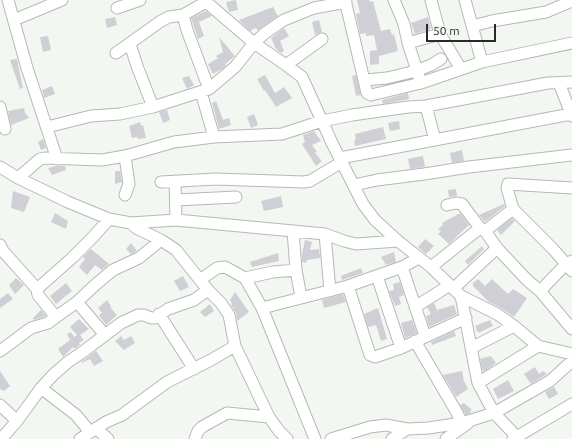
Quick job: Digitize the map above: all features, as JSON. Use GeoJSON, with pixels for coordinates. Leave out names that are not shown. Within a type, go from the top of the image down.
{"type":"FeatureCollection","features":[{"type":"Feature","properties":{"kind":"street"},"geometry":{"type":"LineString","coordinates":[[8,0],[27,68],[57,159]]}},
{"type":"Feature","properties":{"kind":"street"},"geometry":{"type":"LineString","coordinates":[[14,20],[62,0]]}},
{"type":"Feature","properties":{"kind":"street"},"geometry":{"type":"LineString","coordinates":[[117,8],[140,0]]}},
{"type":"Feature","properties":{"kind":"street"},"geometry":{"type":"LineString","coordinates":[[394,0],[404,24],[416,71],[421,83]]}},
{"type":"Feature","properties":{"kind":"street"},"geometry":{"type":"LineString","coordinates":[[431,0],[440,34],[461,69]]}},
{"type":"Feature","properties":{"kind":"street"},"geometry":{"type":"LineString","coordinates":[[464,0],[482,62]]}},
{"type":"Feature","properties":{"kind":"street"},"geometry":{"type":"LineString","coordinates":[[116,53],[161,21],[169,17],[183,15],[205,1],[254,43],[302,77],[363,204],[375,220],[398,241],[431,267],[455,290],[497,314],[538,346],[572,354]]}},
{"type":"Feature","properties":{"kind":"street"},"geometry":{"type":"LineString","coordinates":[[47,127],[91,116],[120,114],[153,107],[205,90],[235,68],[254,43],[265,33],[289,17],[314,8],[345,1],[367,93],[371,95],[421,83],[482,62],[572,43]]}},
{"type":"Feature","properties":{"kind":"street"},"geometry":{"type":"LineString","coordinates":[[472,26],[546,12],[572,1]]}},
{"type":"Feature","properties":{"kind":"street"},"geometry":{"type":"LineString","coordinates":[[183,15],[205,90],[214,137]]}},
{"type":"Feature","properties":{"kind":"street"},"geometry":{"type":"LineString","coordinates":[[408,43],[440,34]]}},
{"type":"Feature","properties":{"kind":"street"},"geometry":{"type":"LineString","coordinates":[[286,65],[322,39]]}},
{"type":"Feature","properties":{"kind":"street"},"geometry":{"type":"LineString","coordinates":[[130,44],[153,107]]}},
{"type":"Feature","properties":{"kind":"street"},"geometry":{"type":"LineString","coordinates":[[364,80],[387,78],[416,71],[441,59]]}},
{"type":"Feature","properties":{"kind":"street"},"geometry":{"type":"LineString","coordinates":[[18,178],[40,158],[52,157],[57,159],[102,160],[125,156],[174,142],[214,137],[282,134],[322,121],[352,115],[426,106],[548,83],[572,82]]}},
{"type":"Feature","properties":{"kind":"street"},"geometry":{"type":"LineString","coordinates":[[161,182],[216,179],[310,181],[341,160],[435,140],[571,115],[559,83]]}},
{"type":"Feature","properties":{"kind":"street"},"geometry":{"type":"LineString","coordinates":[[426,106],[435,140]]}},
{"type":"Feature","properties":{"kind":"street"},"geometry":{"type":"LineString","coordinates":[[0,107],[5,129]]}},
{"type":"Feature","properties":{"kind":"street"},"geometry":{"type":"LineString","coordinates":[[354,186],[377,180],[572,155]]}},
{"type":"Feature","properties":{"kind":"street"},"geometry":{"type":"LineString","coordinates":[[125,156],[128,184],[125,195]]}},
{"type":"Feature","properties":{"kind":"street"},"geometry":{"type":"LineString","coordinates":[[0,167],[18,178],[68,202],[109,219],[131,223],[176,220],[325,234],[356,244],[398,241]]}},
{"type":"Feature","properties":{"kind":"street"},"geometry":{"type":"LineString","coordinates":[[175,181],[176,220]]}},
{"type":"Feature","properties":{"kind":"street"},"geometry":{"type":"LineString","coordinates":[[540,291],[570,265],[513,209],[507,188],[508,184],[572,188]]}},
{"type":"Feature","properties":{"kind":"street"},"geometry":{"type":"LineString","coordinates":[[176,200],[236,197]]}},
{"type":"Feature","properties":{"kind":"street"},"geometry":{"type":"LineString","coordinates":[[447,205],[456,203],[462,204],[497,248],[527,280],[540,291],[572,329]]}},
{"type":"Feature","properties":{"kind":"street"},"geometry":{"type":"LineString","coordinates":[[431,267],[513,209]]}},
{"type":"Feature","properties":{"kind":"street"},"geometry":{"type":"LineString","coordinates":[[37,289],[72,258],[109,219]]}},
{"type":"Feature","properties":{"kind":"street"},"geometry":{"type":"LineString","coordinates":[[131,223],[136,228],[161,240],[176,250],[208,290],[222,303],[229,316],[235,346],[269,417],[287,439]]}},
{"type":"Feature","properties":{"kind":"street"},"geometry":{"type":"LineString","coordinates":[[293,231],[296,270],[301,297]]}},
{"type":"Feature","properties":{"kind":"street"},"geometry":{"type":"LineString","coordinates":[[325,234],[330,291]]}},
{"type":"Feature","properties":{"kind":"street"},"geometry":{"type":"LineString","coordinates":[[0,351],[31,328],[48,323],[77,302],[113,270],[140,258],[161,240]]}},
{"type":"Feature","properties":{"kind":"street"},"geometry":{"type":"LineString","coordinates":[[0,245],[3,251],[37,289],[38,295],[56,317]]}},
{"type":"Feature","properties":{"kind":"street"},"geometry":{"type":"LineString","coordinates":[[415,307],[455,290],[497,248]]}},
{"type":"Feature","properties":{"kind":"street"},"geometry":{"type":"LineString","coordinates":[[262,308],[348,286],[402,267],[419,258]]}},
{"type":"Feature","properties":{"kind":"street"},"geometry":{"type":"LineString","coordinates":[[200,280],[217,268],[225,266],[245,278],[262,308],[315,439]]}},
{"type":"Feature","properties":{"kind":"street"},"geometry":{"type":"LineString","coordinates":[[402,267],[415,307],[420,338],[456,411],[467,421]]}},
{"type":"Feature","properties":{"kind":"street"},"geometry":{"type":"LineString","coordinates":[[245,278],[259,274],[296,270]]}},
{"type":"Feature","properties":{"kind":"street"},"geometry":{"type":"LineString","coordinates":[[377,276],[401,348]]}},
{"type":"Feature","properties":{"kind":"street"},"geometry":{"type":"LineString","coordinates":[[348,286],[370,355],[375,357],[401,348],[466,318]]}},
{"type":"Feature","properties":{"kind":"street"},"geometry":{"type":"LineString","coordinates":[[1,439],[17,421],[41,388],[68,362],[121,323],[132,317],[144,315],[152,318],[168,309],[194,300],[208,290]]}},
{"type":"Feature","properties":{"kind":"street"},"geometry":{"type":"LineString","coordinates":[[455,290],[466,318],[478,382],[494,413],[516,438],[572,404]]}},
{"type":"Feature","properties":{"kind":"street"},"geometry":{"type":"LineString","coordinates":[[77,302],[105,335]]}},
{"type":"Feature","properties":{"kind":"street"},"geometry":{"type":"LineString","coordinates":[[159,314],[194,369]]}},
{"type":"Feature","properties":{"kind":"street"},"geometry":{"type":"LineString","coordinates":[[471,348],[514,326]]}},
{"type":"Feature","properties":{"kind":"street"},"geometry":{"type":"LineString","coordinates":[[80,439],[106,422],[122,415],[167,382],[235,346]]}},
{"type":"Feature","properties":{"kind":"street"},"geometry":{"type":"LineString","coordinates":[[478,382],[538,346]]}},
{"type":"Feature","properties":{"kind":"street"},"geometry":{"type":"LineString","coordinates":[[331,439],[376,426],[386,425],[407,429],[467,421],[494,413],[550,381],[572,361]]}},
{"type":"Feature","properties":{"kind":"street"},"geometry":{"type":"LineString","coordinates":[[41,388],[93,430],[108,439]]}},
{"type":"Feature","properties":{"kind":"street"},"geometry":{"type":"LineString","coordinates":[[0,405],[17,421]]}},
{"type":"Feature","properties":{"kind":"street"},"geometry":{"type":"LineString","coordinates":[[195,439],[198,431],[202,427],[227,413],[269,417]]}},
{"type":"Feature","properties":{"kind":"street"},"geometry":{"type":"LineString","coordinates":[[446,439],[467,421]]}},
{"type":"Feature","properties":{"kind":"street"},"geometry":{"type":"LineString","coordinates":[[392,439],[407,429]]}},
{"type":"Feature","properties":{"kind":"building"},"geometry":{"type":"Polygon","coordinates":[[[236,0],[238,10],[229,12],[226,2],[236,0]]]}},
{"type":"Feature","properties":{"kind":"building"},"geometry":{"type":"Polygon","coordinates":[[[357,0],[373,1],[381,31],[390,29],[392,35],[394,34],[398,51],[379,56],[379,64],[370,65],[370,51],[377,50],[374,35],[366,36],[366,33],[360,34],[356,14],[360,13],[357,0]]]}},
{"type":"Feature","properties":{"kind":"building"},"geometry":{"type":"Polygon","coordinates":[[[273,7],[278,16],[258,30],[255,28],[250,31],[239,20],[273,7]]]}},
{"type":"Feature","properties":{"kind":"building"},"geometry":{"type":"Polygon","coordinates":[[[206,11],[212,16],[199,22],[204,36],[198,39],[191,18],[206,11]]]}},
{"type":"Feature","properties":{"kind":"building"},"geometry":{"type":"Polygon","coordinates":[[[115,17],[117,25],[107,28],[105,19],[115,17]]]}},
{"type":"Feature","properties":{"kind":"building"},"geometry":{"type":"Polygon","coordinates":[[[428,17],[431,29],[415,34],[411,23],[428,17]]]}},
{"type":"Feature","properties":{"kind":"building"},"geometry":{"type":"Polygon","coordinates":[[[319,20],[322,32],[315,35],[312,22],[319,20]]]}},
{"type":"Feature","properties":{"kind":"building"},"geometry":{"type":"Polygon","coordinates":[[[284,28],[289,36],[280,41],[284,51],[281,53],[276,49],[271,38],[284,28]]]}},
{"type":"Feature","properties":{"kind":"building"},"geometry":{"type":"Polygon","coordinates":[[[48,36],[51,50],[43,52],[40,37],[48,36]]]}},
{"type":"Feature","properties":{"kind":"building"},"geometry":{"type":"Polygon","coordinates":[[[219,37],[235,56],[225,64],[226,66],[213,74],[208,64],[218,58],[216,56],[223,52],[219,37]]]}},
{"type":"Feature","properties":{"kind":"building"},"geometry":{"type":"Polygon","coordinates":[[[17,59],[23,88],[20,89],[10,60],[17,59]]]}},
{"type":"Feature","properties":{"kind":"building"},"geometry":{"type":"Polygon","coordinates":[[[265,75],[275,93],[284,87],[292,98],[276,107],[257,79],[265,75]]]}},
{"type":"Feature","properties":{"kind":"building"},"geometry":{"type":"Polygon","coordinates":[[[356,75],[361,95],[356,96],[352,76],[356,75]]]}},
{"type":"Feature","properties":{"kind":"building"},"geometry":{"type":"Polygon","coordinates":[[[189,76],[194,85],[187,89],[182,78],[189,76]]]}},
{"type":"Feature","properties":{"kind":"building"},"geometry":{"type":"Polygon","coordinates":[[[52,86],[55,94],[44,98],[42,90],[52,86]]]}},
{"type":"Feature","properties":{"kind":"building"},"geometry":{"type":"Polygon","coordinates":[[[408,93],[409,99],[383,104],[382,100],[408,93]]]}},
{"type":"Feature","properties":{"kind":"building"},"geometry":{"type":"Polygon","coordinates":[[[216,101],[223,120],[229,118],[231,125],[219,129],[212,103],[216,101]]]}},
{"type":"Feature","properties":{"kind":"building"},"geometry":{"type":"Polygon","coordinates":[[[24,108],[25,113],[29,118],[11,125],[8,111],[24,108]]]}},
{"type":"Feature","properties":{"kind":"building"},"geometry":{"type":"Polygon","coordinates":[[[167,110],[170,120],[163,123],[159,112],[167,110]]]}},
{"type":"Feature","properties":{"kind":"building"},"geometry":{"type":"Polygon","coordinates":[[[254,114],[258,125],[251,128],[247,117],[254,114]]]}},
{"type":"Feature","properties":{"kind":"building"},"geometry":{"type":"Polygon","coordinates":[[[399,121],[400,129],[390,131],[388,123],[399,121]]]}},
{"type":"Feature","properties":{"kind":"building"},"geometry":{"type":"Polygon","coordinates":[[[140,122],[141,126],[143,125],[146,138],[132,138],[129,126],[140,122]]]}},
{"type":"Feature","properties":{"kind":"building"},"geometry":{"type":"Polygon","coordinates":[[[383,127],[386,139],[355,146],[355,134],[383,127]]]}},
{"type":"Feature","properties":{"kind":"building"},"geometry":{"type":"Polygon","coordinates":[[[314,131],[321,141],[312,145],[317,152],[315,153],[322,161],[316,166],[302,144],[305,142],[303,135],[314,131]]]}},
{"type":"Feature","properties":{"kind":"building"},"geometry":{"type":"Polygon","coordinates":[[[43,139],[46,148],[41,150],[38,142],[43,139]]]}},
{"type":"Feature","properties":{"kind":"building"},"geometry":{"type":"Polygon","coordinates":[[[462,150],[464,161],[452,163],[450,153],[462,150]]]}},
{"type":"Feature","properties":{"kind":"building"},"geometry":{"type":"Polygon","coordinates":[[[423,156],[425,167],[410,169],[408,159],[423,156]]]}},
{"type":"Feature","properties":{"kind":"building"},"geometry":{"type":"Polygon","coordinates":[[[65,166],[66,170],[52,175],[48,168],[65,166]]]}},
{"type":"Feature","properties":{"kind":"building"},"geometry":{"type":"Polygon","coordinates":[[[115,171],[120,171],[122,182],[115,184],[115,171]]]}},
{"type":"Feature","properties":{"kind":"building"},"geometry":{"type":"Polygon","coordinates":[[[456,189],[457,196],[449,197],[448,190],[456,189]]]}},
{"type":"Feature","properties":{"kind":"building"},"geometry":{"type":"Polygon","coordinates":[[[13,191],[30,197],[24,212],[11,208],[13,191]]]}},
{"type":"Feature","properties":{"kind":"building"},"geometry":{"type":"Polygon","coordinates":[[[281,196],[283,207],[264,211],[261,201],[281,196]]]}},
{"type":"Feature","properties":{"kind":"building"},"geometry":{"type":"Polygon","coordinates":[[[504,204],[505,206],[485,222],[479,215],[504,204]]]}},
{"type":"Feature","properties":{"kind":"building"},"geometry":{"type":"Polygon","coordinates":[[[55,213],[68,221],[66,229],[51,222],[55,213]]]}},
{"type":"Feature","properties":{"kind":"building"},"geometry":{"type":"Polygon","coordinates":[[[460,213],[469,225],[449,244],[438,234],[441,231],[438,229],[443,225],[442,223],[460,213]]]}},
{"type":"Feature","properties":{"kind":"building"},"geometry":{"type":"Polygon","coordinates":[[[512,218],[515,221],[501,235],[497,230],[512,218]]]}},
{"type":"Feature","properties":{"kind":"building"},"geometry":{"type":"Polygon","coordinates":[[[425,239],[434,246],[426,254],[418,247],[425,239]]]}},
{"type":"Feature","properties":{"kind":"building"},"geometry":{"type":"Polygon","coordinates":[[[305,240],[312,242],[310,250],[319,249],[320,258],[307,260],[306,263],[302,262],[305,240]]]}},
{"type":"Feature","properties":{"kind":"building"},"geometry":{"type":"Polygon","coordinates":[[[131,243],[137,251],[131,254],[126,249],[131,243]]]}},
{"type":"Feature","properties":{"kind":"building"},"geometry":{"type":"Polygon","coordinates":[[[482,246],[484,249],[468,265],[465,261],[482,246]]]}},
{"type":"Feature","properties":{"kind":"building"},"geometry":{"type":"Polygon","coordinates":[[[91,249],[109,264],[102,270],[95,265],[87,275],[79,267],[85,259],[83,257],[91,249]]]}},
{"type":"Feature","properties":{"kind":"building"},"geometry":{"type":"Polygon","coordinates":[[[394,252],[396,262],[386,265],[381,257],[394,252]]]}},
{"type":"Feature","properties":{"kind":"building"},"geometry":{"type":"Polygon","coordinates":[[[278,253],[279,261],[252,267],[250,262],[278,253]]]}},
{"type":"Feature","properties":{"kind":"building"},"geometry":{"type":"Polygon","coordinates":[[[361,268],[363,273],[342,280],[341,276],[361,268]]]}},
{"type":"Feature","properties":{"kind":"building"},"geometry":{"type":"Polygon","coordinates":[[[183,276],[189,287],[180,291],[174,281],[183,276]]]}},
{"type":"Feature","properties":{"kind":"building"},"geometry":{"type":"Polygon","coordinates":[[[16,278],[24,285],[15,294],[9,285],[16,278]]]}},
{"type":"Feature","properties":{"kind":"building"},"geometry":{"type":"Polygon","coordinates":[[[478,279],[485,286],[492,279],[508,294],[513,289],[527,298],[514,317],[489,302],[473,286],[473,283],[478,279]]]}},
{"type":"Feature","properties":{"kind":"building"},"geometry":{"type":"Polygon","coordinates":[[[400,282],[404,295],[399,297],[401,304],[395,306],[389,291],[394,290],[393,284],[400,282]]]}},
{"type":"Feature","properties":{"kind":"building"},"geometry":{"type":"Polygon","coordinates":[[[66,283],[72,291],[56,304],[50,296],[66,283]]]}},
{"type":"Feature","properties":{"kind":"building"},"geometry":{"type":"Polygon","coordinates":[[[235,292],[249,312],[237,321],[236,313],[230,300],[235,292]]]}},
{"type":"Feature","properties":{"kind":"building"},"geometry":{"type":"Polygon","coordinates":[[[8,293],[13,299],[0,308],[0,299],[8,293]]]}},
{"type":"Feature","properties":{"kind":"building"},"geometry":{"type":"Polygon","coordinates":[[[343,294],[346,302],[324,308],[322,300],[343,294]]]}},
{"type":"Feature","properties":{"kind":"building"},"geometry":{"type":"Polygon","coordinates":[[[107,300],[111,306],[110,307],[117,315],[106,325],[99,315],[102,313],[98,308],[107,300]]]}},
{"type":"Feature","properties":{"kind":"building"},"geometry":{"type":"Polygon","coordinates":[[[434,303],[437,310],[454,305],[457,314],[429,327],[426,316],[431,314],[427,307],[434,303]]]}},
{"type":"Feature","properties":{"kind":"building"},"geometry":{"type":"Polygon","coordinates":[[[210,304],[214,311],[205,317],[200,312],[210,304]]]}},
{"type":"Feature","properties":{"kind":"building"},"geometry":{"type":"Polygon","coordinates":[[[378,308],[387,339],[381,341],[376,325],[368,327],[364,314],[378,308]]]}},
{"type":"Feature","properties":{"kind":"building"},"geometry":{"type":"Polygon","coordinates":[[[41,310],[46,316],[34,320],[33,318],[41,310]]]}},
{"type":"Feature","properties":{"kind":"building"},"geometry":{"type":"Polygon","coordinates":[[[79,319],[89,329],[80,335],[84,340],[79,343],[80,345],[74,349],[73,347],[63,357],[58,349],[70,340],[67,334],[71,332],[74,337],[77,335],[70,327],[79,319]]]}},
{"type":"Feature","properties":{"kind":"building"},"geometry":{"type":"Polygon","coordinates":[[[412,320],[417,333],[405,338],[401,323],[412,320]]]}},
{"type":"Feature","properties":{"kind":"building"},"geometry":{"type":"Polygon","coordinates":[[[490,320],[493,326],[478,333],[475,326],[490,320]]]}},
{"type":"Feature","properties":{"kind":"building"},"geometry":{"type":"Polygon","coordinates":[[[454,331],[456,336],[432,345],[431,342],[454,331]]]}},
{"type":"Feature","properties":{"kind":"building"},"geometry":{"type":"Polygon","coordinates":[[[121,336],[124,340],[131,336],[135,343],[124,350],[115,341],[121,336]]]}},
{"type":"Feature","properties":{"kind":"building"},"geometry":{"type":"Polygon","coordinates":[[[96,351],[103,361],[94,366],[90,359],[82,363],[81,362],[96,351]]]}},
{"type":"Feature","properties":{"kind":"building"},"geometry":{"type":"Polygon","coordinates":[[[491,356],[496,363],[483,371],[480,359],[491,356]]]}},
{"type":"Feature","properties":{"kind":"building"},"geometry":{"type":"Polygon","coordinates":[[[535,367],[539,374],[543,371],[547,374],[531,384],[524,374],[535,367]]]}},
{"type":"Feature","properties":{"kind":"building"},"geometry":{"type":"Polygon","coordinates":[[[0,371],[10,386],[4,391],[1,389],[0,390],[0,371]]]}},
{"type":"Feature","properties":{"kind":"building"},"geometry":{"type":"Polygon","coordinates":[[[462,371],[464,381],[468,389],[456,397],[443,375],[462,371]]]}},
{"type":"Feature","properties":{"kind":"building"},"geometry":{"type":"Polygon","coordinates":[[[508,380],[514,391],[498,399],[493,389],[508,380]]]}},
{"type":"Feature","properties":{"kind":"building"},"geometry":{"type":"Polygon","coordinates":[[[554,387],[558,394],[549,399],[545,392],[554,387]]]}},
{"type":"Feature","properties":{"kind":"building"},"geometry":{"type":"Polygon","coordinates":[[[464,403],[472,410],[470,411],[471,413],[466,415],[460,405],[464,403]]]}}]}
